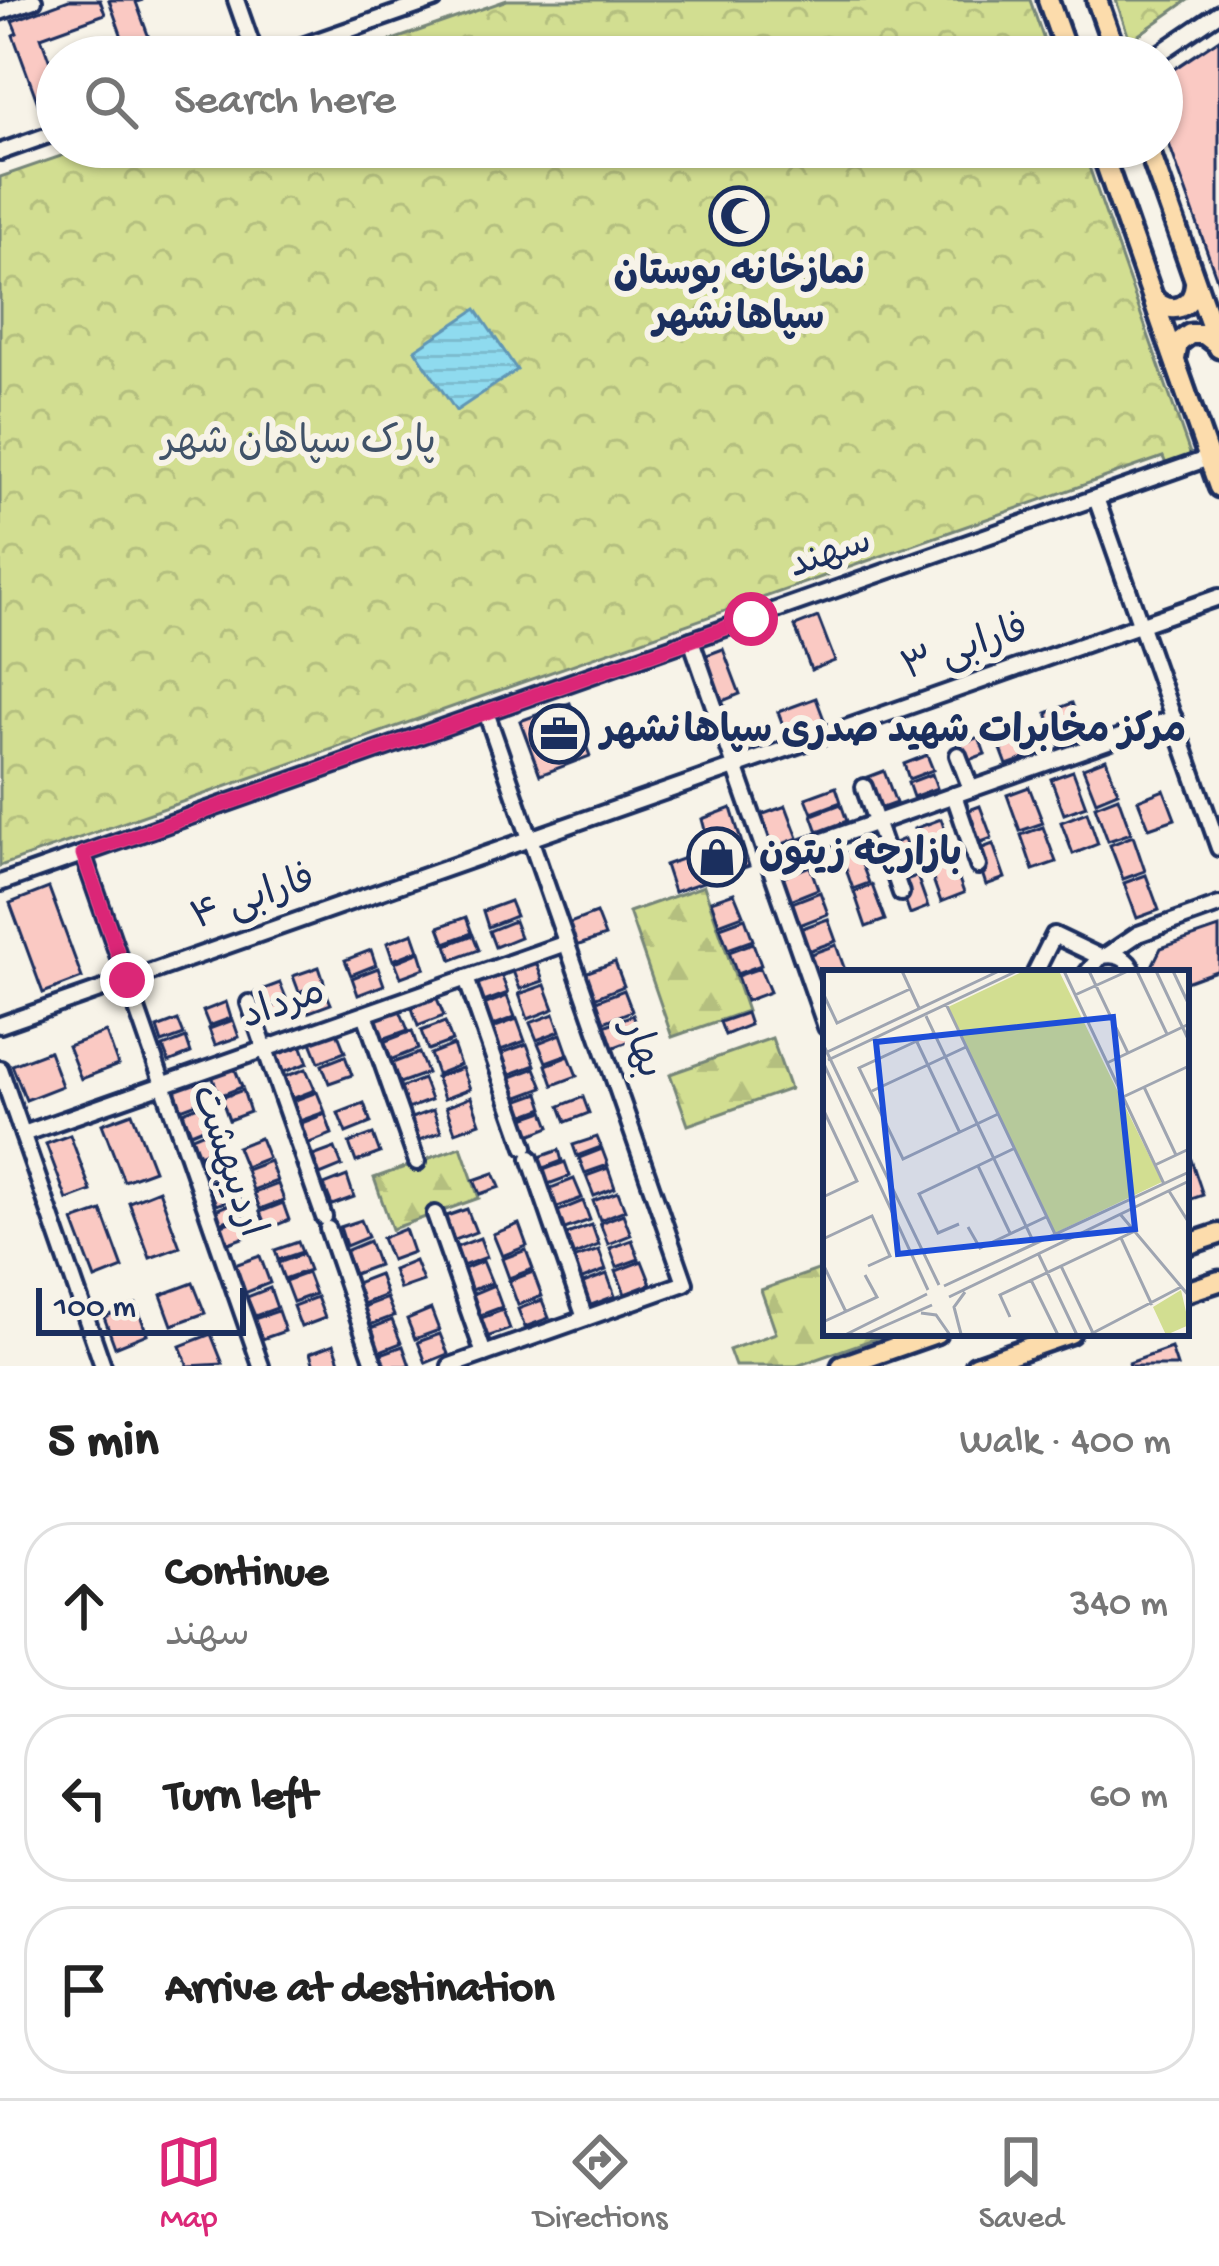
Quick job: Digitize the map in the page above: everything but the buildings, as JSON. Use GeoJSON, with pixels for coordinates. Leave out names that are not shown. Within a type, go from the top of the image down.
{"type":"FeatureCollection","features":[{"type":"Feature","properties":{"kind":"main road"},"geometry":{"type":"LineString","coordinates":[[1048,0],[1061,36]]}},
{"type":"Feature","properties":{"kind":"main road"},"geometry":{"type":"LineString","coordinates":[[1096,0],[1109,36]]}},
{"type":"Feature","properties":{"kind":"main road"},"geometry":{"type":"LineString","coordinates":[[1107,168],[1219,487]]}},
{"type":"Feature","properties":{"kind":"main road"},"geometry":{"type":"LineString","coordinates":[[1155,168],[1219,348]]}},
{"type":"Feature","properties":{"kind":"main road"},"geometry":{"type":"LineString","coordinates":[[1151,294],[1160,305],[1180,308],[1195,293],[1194,278]]}},
{"type":"Feature","properties":{"kind":"main road"},"geometry":{"type":"LineString","coordinates":[[1176,363],[1178,343],[1190,334],[1204,334],[1219,348]]}},
{"type":"Feature","properties":{"kind":"main road"},"geometry":{"type":"LineString","coordinates":[[1189,1244],[1219,1234]]}},
{"type":"Feature","properties":{"kind":"main road"},"geometry":{"type":"LineString","coordinates":[[1189,1291],[1219,1281]]}},
{"type":"Feature","properties":{"kind":"main road"},"geometry":{"type":"LineString","coordinates":[[842,1366],[928,1336]]}},
{"type":"Feature","properties":{"kind":"main road"},"geometry":{"type":"LineString","coordinates":[[976,1366],[1061,1336]]}},
{"type":"Feature","properties":{"kind":"street"},"geometry":{"type":"LineString","coordinates":[[0,12],[34,0]]}},
{"type":"Feature","properties":{"kind":"street"},"geometry":{"type":"LineString","coordinates":[[236,0],[249,36]]}},
{"type":"Feature","properties":{"kind":"street"},"geometry":{"type":"LineString","coordinates":[[331,36],[434,0]]}},
{"type":"Feature","properties":{"kind":"street"},"geometry":{"type":"LineString","coordinates":[[1183,38],[1219,14]]}},
{"type":"Feature","properties":{"kind":"street"},"geometry":{"type":"LineString","coordinates":[[0,152],[36,139]]}},
{"type":"Feature","properties":{"kind":"street","name":"سهند"},"geometry":{"type":"LineString","coordinates":[[0,883],[1209,458]]}},
{"type":"Feature","properties":{"kind":"street"},"geometry":{"type":"LineString","coordinates":[[1096,498],[1219,848]]}},
{"type":"Feature","properties":{"kind":"street","name":"فارابی ۳"},"geometry":{"type":"LineString","coordinates":[[530,839],[1219,597]]}},
{"type":"Feature","properties":{"kind":"street"},"geometry":{"type":"LineString","coordinates":[[691,640],[823,1014]]}},
{"type":"Feature","properties":{"kind":"street","name":"بهار"},"geometry":{"type":"LineString","coordinates":[[486,712],[685,1283],[585,1318]]}},
{"type":"Feature","properties":{"kind":"street"},"geometry":{"type":"LineString","coordinates":[[769,860],[1174,718]]}},
{"type":"Feature","properties":{"kind":"street"},"geometry":{"type":"LineString","coordinates":[[958,754],[971,789]]}},
{"type":"Feature","properties":{"kind":"street"},"geometry":{"type":"LineString","coordinates":[[864,788],[901,893]]}},
{"type":"Feature","properties":{"kind":"street"},"geometry":{"type":"LineString","coordinates":[[954,795],[978,866]]}},
{"type":"Feature","properties":{"kind":"street","name":"فارابی ۴"},"geometry":{"type":"LineString","coordinates":[[0,1025],[530,839]]}},
{"type":"Feature","properties":{"kind":"street","name":"اردیبهشت"},"geometry":{"type":"LineString","coordinates":[[83,854],[261,1366]]}},
{"type":"Feature","properties":{"kind":"street"},"geometry":{"type":"LineString","coordinates":[[1090,970],[1138,934],[1219,905]]}},
{"type":"Feature","properties":{"kind":"street"},"geometry":{"type":"LineString","coordinates":[[1135,970],[1138,934]]}},
{"type":"Feature","properties":{"kind":"street"},"geometry":{"type":"LineString","coordinates":[[1036,970],[1054,935],[1104,956],[1122,957],[1133,970]]}},
{"type":"Feature","properties":{"kind":"street","name":"مرداد"},"geometry":{"type":"LineString","coordinates":[[23,1133],[566,944]]}},
{"type":"Feature","properties":{"kind":"street"},"geometry":{"type":"LineString","coordinates":[[450,1366],[585,1318],[466,978]]}},
{"type":"Feature","properties":{"kind":"street"},"geometry":{"type":"LineString","coordinates":[[249,1004],[375,1366]]}},
{"type":"Feature","properties":{"kind":"street"},"geometry":{"type":"LineString","coordinates":[[365,1014],[418,1162]]}},
{"type":"Feature","properties":{"kind":"street"},"geometry":{"type":"LineString","coordinates":[[0,1069],[103,1366]]}},
{"type":"Feature","properties":{"kind":"street"},"geometry":{"type":"LineString","coordinates":[[435,1214],[484,1354]]}},
{"type":"Feature","properties":{"kind":"green space"},"geometry":{"type":"Polygon","coordinates":[[[507,0],[1030,0],[1043,36],[404,36],[507,0]]]}},
{"type":"Feature","properties":{"kind":"green space"},"geometry":{"type":"Polygon","coordinates":[[[1116,0],[1188,0],[1137,36],[1128,36],[1116,0]]]}},
{"type":"Feature","properties":{"kind":"green space","name":"پارک سپاهان شهر"},"geometry":{"type":"Polygon","coordinates":[[[36,165],[1089,168],[1193,462],[1169,471],[1163,457],[0,866],[0,177],[36,165]]]}},
{"type":"Feature","properties":{"kind":"green space"},"geometry":{"type":"Polygon","coordinates":[[[704,886],[747,1011],[672,1037],[629,912],[704,886]]]}},
{"type":"Feature","properties":{"kind":"green space"},"geometry":{"type":"Polygon","coordinates":[[[772,1038],[790,1089],[688,1125],[670,1074],[772,1038]]]}},
{"type":"Feature","properties":{"kind":"green space"},"geometry":{"type":"Polygon","coordinates":[[[461,1147],[479,1198],[392,1229],[374,1178],[461,1147]]]}},
{"type":"Feature","properties":{"kind":"green space"},"geometry":{"type":"Polygon","coordinates":[[[823,1268],[823,1336],[882,1336],[797,1366],[735,1366],[729,1350],[776,1333],[761,1290],[823,1268]]]}},
{"type":"Feature","properties":{"kind":"water"},"geometry":{"type":"Polygon","coordinates":[[[476,309],[517,370],[456,411],[415,350],[476,309]]]}},
{"type":"Feature","properties":{"kind":"place","name":"نمازخانه بوستان سپاهانشهر"},"geometry":{"type":"Point","coordinates":[739,216]}},
{"type":"Feature","properties":{"kind":"place","name":"مرکز مخابرات شهید صدری سپاهانشهر"},"geometry":{"type":"Point","coordinates":[559,734]}},
{"type":"Feature","properties":{"kind":"place","name":"بازارچه زیتون"},"geometry":{"type":"Point","coordinates":[717,857]}},
{"type":"Feature","properties":{"kind":"route"},"geometry":{"type":"LineString","coordinates":[[127,980],[83,854],[751,619]]}}]}
